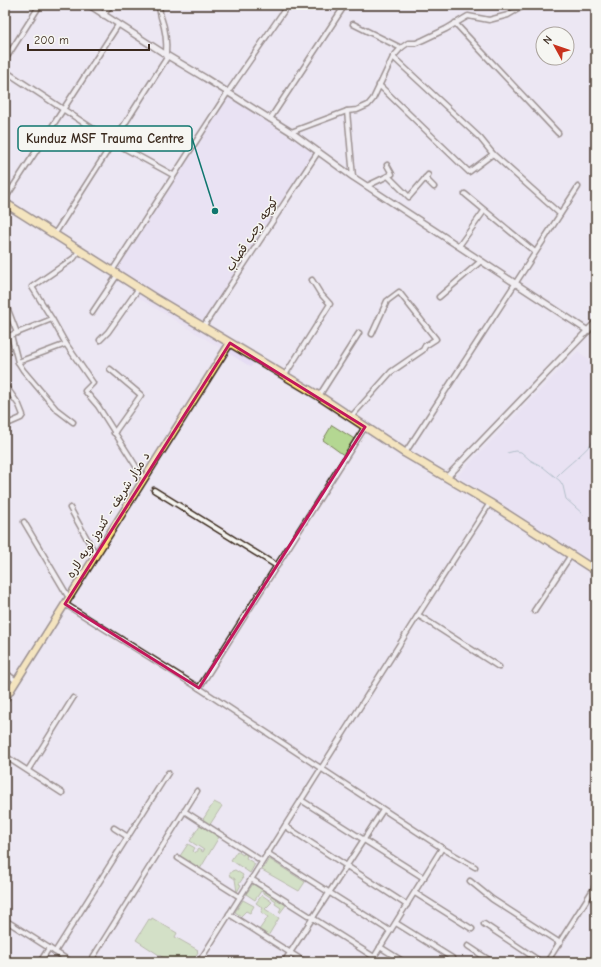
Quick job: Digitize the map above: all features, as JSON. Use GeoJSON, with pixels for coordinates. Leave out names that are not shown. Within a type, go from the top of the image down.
{"type":"FeatureCollection","features":[{"type":"Feature","properties":{"kind":"highway"},"geometry":{"type":"LineString","coordinates":[[5,203],[203,328],[319,396],[405,453],[490,504],[596,571]]}},
{"type":"Feature","properties":{"kind":"main road","name":"د مزار شریف - کندوز لویه لاره"},"geometry":{"type":"LineString","coordinates":[[5,699],[230,343]]}},
{"type":"Feature","properties":{"kind":"street"},"geometry":{"type":"LineString","coordinates":[[5,60],[40,5]]}},
{"type":"Feature","properties":{"kind":"street"},"geometry":{"type":"LineString","coordinates":[[88,5],[167,56],[291,132],[353,176],[588,331]]}},
{"type":"Feature","properties":{"kind":"street"},"geometry":{"type":"LineString","coordinates":[[103,15],[110,5]]}},
{"type":"Feature","properties":{"kind":"street"},"geometry":{"type":"LineString","coordinates":[[54,235],[167,56],[167,48],[161,17],[158,10],[159,5]]}},
{"type":"Feature","properties":{"kind":"street"},"geometry":{"type":"LineString","coordinates":[[92,313],[174,175],[228,92],[288,5]]}},
{"type":"Feature","properties":{"kind":"street"},"geometry":{"type":"LineString","coordinates":[[270,119],[345,5]]}},
{"type":"Feature","properties":{"kind":"street"},"geometry":{"type":"LineString","coordinates":[[291,132],[347,111],[358,110],[368,106],[394,57],[401,48],[408,43],[416,43],[423,40],[468,16],[489,20],[508,15],[525,5]]}},
{"type":"Feature","properties":{"kind":"street"},"geometry":{"type":"LineString","coordinates":[[455,23],[558,133]]}},
{"type":"Feature","properties":{"kind":"street"},"geometry":{"type":"LineString","coordinates":[[353,24],[401,48]]}},
{"type":"Feature","properties":{"kind":"street"},"geometry":{"type":"LineString","coordinates":[[5,199],[118,25]]}},
{"type":"Feature","properties":{"kind":"street"},"geometry":{"type":"LineString","coordinates":[[394,57],[480,138],[493,154],[560,214]]}},
{"type":"Feature","properties":{"kind":"street"},"geometry":{"type":"LineString","coordinates":[[5,71],[113,142],[174,175]]}},
{"type":"Feature","properties":{"kind":"street"},"geometry":{"type":"LineString","coordinates":[[379,85],[469,172],[493,154]]}},
{"type":"Feature","properties":{"kind":"street"},"geometry":{"type":"LineString","coordinates":[[347,111],[353,176]]}},
{"type":"Feature","properties":{"kind":"street","name":"کوچه رجب قصاب"},"geometry":{"type":"LineString","coordinates":[[203,328],[318,152]]}},
{"type":"Feature","properties":{"kind":"street"},"geometry":{"type":"LineString","coordinates":[[368,186],[392,174],[387,165]]}},
{"type":"Feature","properties":{"kind":"street"},"geometry":{"type":"LineString","coordinates":[[388,176],[409,197],[426,176],[434,187]]}},
{"type":"Feature","properties":{"kind":"street"},"geometry":{"type":"LineString","coordinates":[[405,453],[578,187]]}},
{"type":"Feature","properties":{"kind":"street"},"geometry":{"type":"LineString","coordinates":[[464,194],[535,252]]}},
{"type":"Feature","properties":{"kind":"street"},"geometry":{"type":"LineString","coordinates":[[459,246],[484,211]]}},
{"type":"Feature","properties":{"kind":"street"},"geometry":{"type":"LineString","coordinates":[[79,251],[74,258],[32,288],[66,344],[93,383],[85,391],[98,406],[144,479]]}},
{"type":"Feature","properties":{"kind":"street"},"geometry":{"type":"LineString","coordinates":[[439,297],[481,261]]}},
{"type":"Feature","properties":{"kind":"street"},"geometry":{"type":"LineString","coordinates":[[284,376],[330,304],[320,293],[312,280]]}},
{"type":"Feature","properties":{"kind":"street"},"geometry":{"type":"LineString","coordinates":[[100,340],[108,332],[139,288]]}},
{"type":"Feature","properties":{"kind":"street"},"geometry":{"type":"LineString","coordinates":[[351,417],[391,372],[436,339],[399,292],[387,301],[372,334]]}},
{"type":"Feature","properties":{"kind":"street"},"geometry":{"type":"LineString","coordinates":[[5,302],[17,332]]}},
{"type":"Feature","properties":{"kind":"street"},"geometry":{"type":"LineString","coordinates":[[52,319],[10,335],[18,362],[26,375],[34,382],[56,409],[73,422]]}},
{"type":"Feature","properties":{"kind":"street"},"geometry":{"type":"LineString","coordinates":[[447,478],[596,322]]}},
{"type":"Feature","properties":{"kind":"street"},"geometry":{"type":"LineString","coordinates":[[319,396],[359,333]]}},
{"type":"Feature","properties":{"kind":"street"},"geometry":{"type":"LineString","coordinates":[[5,340],[11,339]]}},
{"type":"Feature","properties":{"kind":"street"},"geometry":{"type":"LineString","coordinates":[[18,362],[66,344]]}},
{"type":"Feature","properties":{"kind":"street"},"geometry":{"type":"LineString","coordinates":[[110,369],[141,395],[114,433]]}},
{"type":"Feature","properties":{"kind":"street"},"geometry":{"type":"LineString","coordinates":[[5,385],[19,404],[23,415],[21,418],[5,425]]}},
{"type":"Feature","properties":{"kind":"street"},"geometry":{"type":"LineString","coordinates":[[199,688],[365,427]]}},
{"type":"Feature","properties":{"kind":"street"},"geometry":{"type":"LineString","coordinates":[[154,490],[277,566]]}},
{"type":"Feature","properties":{"kind":"street"},"geometry":{"type":"LineString","coordinates":[[207,962],[200,960],[418,614],[490,504]]}},
{"type":"Feature","properties":{"kind":"street"},"geometry":{"type":"LineString","coordinates":[[70,508],[96,555]]}},
{"type":"Feature","properties":{"kind":"street"},"geometry":{"type":"LineString","coordinates":[[24,522],[67,601],[321,768],[326,773],[442,848],[475,867]]}},
{"type":"Feature","properties":{"kind":"street"},"geometry":{"type":"LineString","coordinates":[[534,612],[571,555]]}},
{"type":"Feature","properties":{"kind":"street"},"geometry":{"type":"LineString","coordinates":[[418,614],[499,667]]}},
{"type":"Feature","properties":{"kind":"street"},"geometry":{"type":"LineString","coordinates":[[5,672],[16,681]]}},
{"type":"Feature","properties":{"kind":"street"},"geometry":{"type":"LineString","coordinates":[[28,770],[73,698]]}},
{"type":"Feature","properties":{"kind":"street"},"geometry":{"type":"LineString","coordinates":[[5,756],[62,793]]}},
{"type":"Feature","properties":{"kind":"street"},"geometry":{"type":"LineString","coordinates":[[55,952],[168,773]]}},
{"type":"Feature","properties":{"kind":"street"},"geometry":{"type":"LineString","coordinates":[[90,962],[196,791]]}},
{"type":"Feature","properties":{"kind":"street"},"geometry":{"type":"LineString","coordinates":[[301,800],[424,878]]}},
{"type":"Feature","properties":{"kind":"street"},"geometry":{"type":"LineString","coordinates":[[284,962],[383,810]]}},
{"type":"Feature","properties":{"kind":"street"},"geometry":{"type":"LineString","coordinates":[[184,811],[262,862]]}},
{"type":"Feature","properties":{"kind":"street"},"geometry":{"type":"LineString","coordinates":[[285,826],[407,905]]}},
{"type":"Feature","properties":{"kind":"street"},"geometry":{"type":"LineString","coordinates":[[114,828],[128,837]]}},
{"type":"Feature","properties":{"kind":"street"},"geometry":{"type":"LineString","coordinates":[[371,962],[442,848]]}},
{"type":"Feature","properties":{"kind":"street"},"geometry":{"type":"LineString","coordinates":[[267,853],[390,931]]}},
{"type":"Feature","properties":{"kind":"street"},"geometry":{"type":"LineString","coordinates":[[178,858],[240,897]]}},
{"type":"Feature","properties":{"kind":"street"},"geometry":{"type":"LineString","coordinates":[[251,880],[374,957]]}},
{"type":"Feature","properties":{"kind":"street"},"geometry":{"type":"LineString","coordinates":[[470,881],[492,899],[560,943]]}},
{"type":"Feature","properties":{"kind":"street"},"geometry":{"type":"LineString","coordinates":[[547,962],[596,885]]}},
{"type":"Feature","properties":{"kind":"street"},"geometry":{"type":"LineString","coordinates":[[414,893],[472,929]]}},
{"type":"Feature","properties":{"kind":"street"},"geometry":{"type":"LineString","coordinates":[[229,914],[305,962]]}},
{"type":"Feature","properties":{"kind":"street"},"geometry":{"type":"LineString","coordinates":[[5,920],[71,962]]}},
{"type":"Feature","properties":{"kind":"street"},"geometry":{"type":"LineString","coordinates":[[396,923],[452,958]]}},
{"type":"Feature","properties":{"kind":"street"},"geometry":{"type":"LineString","coordinates":[[484,924],[541,962]]}},
{"type":"Feature","properties":{"kind":"street"},"geometry":{"type":"LineString","coordinates":[[468,946],[492,962]]}},
{"type":"Feature","properties":{"kind":"street"},"geometry":{"type":"LineString","coordinates":[[380,947],[404,962]]}},
{"type":"Feature","properties":{"kind":"street"},"geometry":{"type":"LineString","coordinates":[[40,962],[49,948]]}},
{"type":"Feature","properties":{"kind":"highlighted area"},"geometry":{"type":"Polygon","coordinates":[[[230,343],[365,427],[199,688],[65,604],[230,343]]]}},
{"type":"Feature","properties":{"kind":"shaded area"},"geometry":{"type":"Polygon","coordinates":[[[228,96],[314,153],[203,322],[258,356],[251,367],[137,297],[143,286],[117,269],[228,96]]]}},
{"type":"Feature","properties":{"kind":"shaded area"},"geometry":{"type":"Polygon","coordinates":[[[578,351],[596,366],[596,564],[457,476],[578,351]]]}},
{"type":"Feature","properties":{"kind":"green space"},"geometry":{"type":"Polygon","coordinates":[[[332,425],[356,440],[345,456],[323,440],[332,425]]]}},
{"type":"Feature","properties":{"kind":"green space"},"geometry":{"type":"Polygon","coordinates":[[[214,802],[222,806],[209,826],[202,821],[214,802]]]}},
{"type":"Feature","properties":{"kind":"green space"},"geometry":{"type":"Polygon","coordinates":[[[200,825],[219,837],[200,869],[180,856],[188,844],[195,848],[193,851],[195,853],[198,849],[203,852],[204,850],[190,841],[200,825]]]}},
{"type":"Feature","properties":{"kind":"green space"},"geometry":{"type":"Polygon","coordinates":[[[237,851],[243,855],[244,853],[247,855],[246,858],[255,864],[250,873],[231,860],[237,851]]]}},
{"type":"Feature","properties":{"kind":"green space"},"geometry":{"type":"Polygon","coordinates":[[[269,859],[305,882],[299,891],[262,870],[269,859]]]}},
{"type":"Feature","properties":{"kind":"green space"},"geometry":{"type":"Polygon","coordinates":[[[235,870],[243,875],[243,878],[239,884],[241,885],[237,892],[235,879],[229,875],[235,870]]]}},
{"type":"Feature","properties":{"kind":"green space"},"geometry":{"type":"Polygon","coordinates":[[[253,884],[286,905],[280,913],[281,908],[275,904],[276,901],[261,891],[255,900],[246,894],[253,884]]]}},
{"type":"Feature","properties":{"kind":"green space"},"geometry":{"type":"Polygon","coordinates":[[[262,895],[272,902],[265,909],[279,918],[268,936],[259,930],[268,917],[261,912],[263,908],[256,903],[262,895]]]}},
{"type":"Feature","properties":{"kind":"green space"},"geometry":{"type":"Polygon","coordinates":[[[243,900],[254,906],[250,913],[246,911],[241,916],[235,912],[243,900]]]}},
{"type":"Feature","properties":{"kind":"green space"},"geometry":{"type":"Polygon","coordinates":[[[152,918],[177,933],[175,937],[198,950],[192,962],[170,962],[136,940],[149,919],[151,920],[152,918]]]}},
{"type":"Feature","properties":{"kind":"waterway"},"geometry":{"type":"LineString","coordinates":[[556,477],[582,453],[596,437]]}},
{"type":"Feature","properties":{"kind":"waterway"},"geometry":{"type":"LineString","coordinates":[[507,453],[515,451],[521,452],[530,460],[543,467],[560,481],[563,486],[566,499],[583,514]]}},
{"type":"Feature","properties":{"kind":"place","name":"Kunduz MSF Trauma Centre"},"geometry":{"type":"Point","coordinates":[215,211]}}]}
